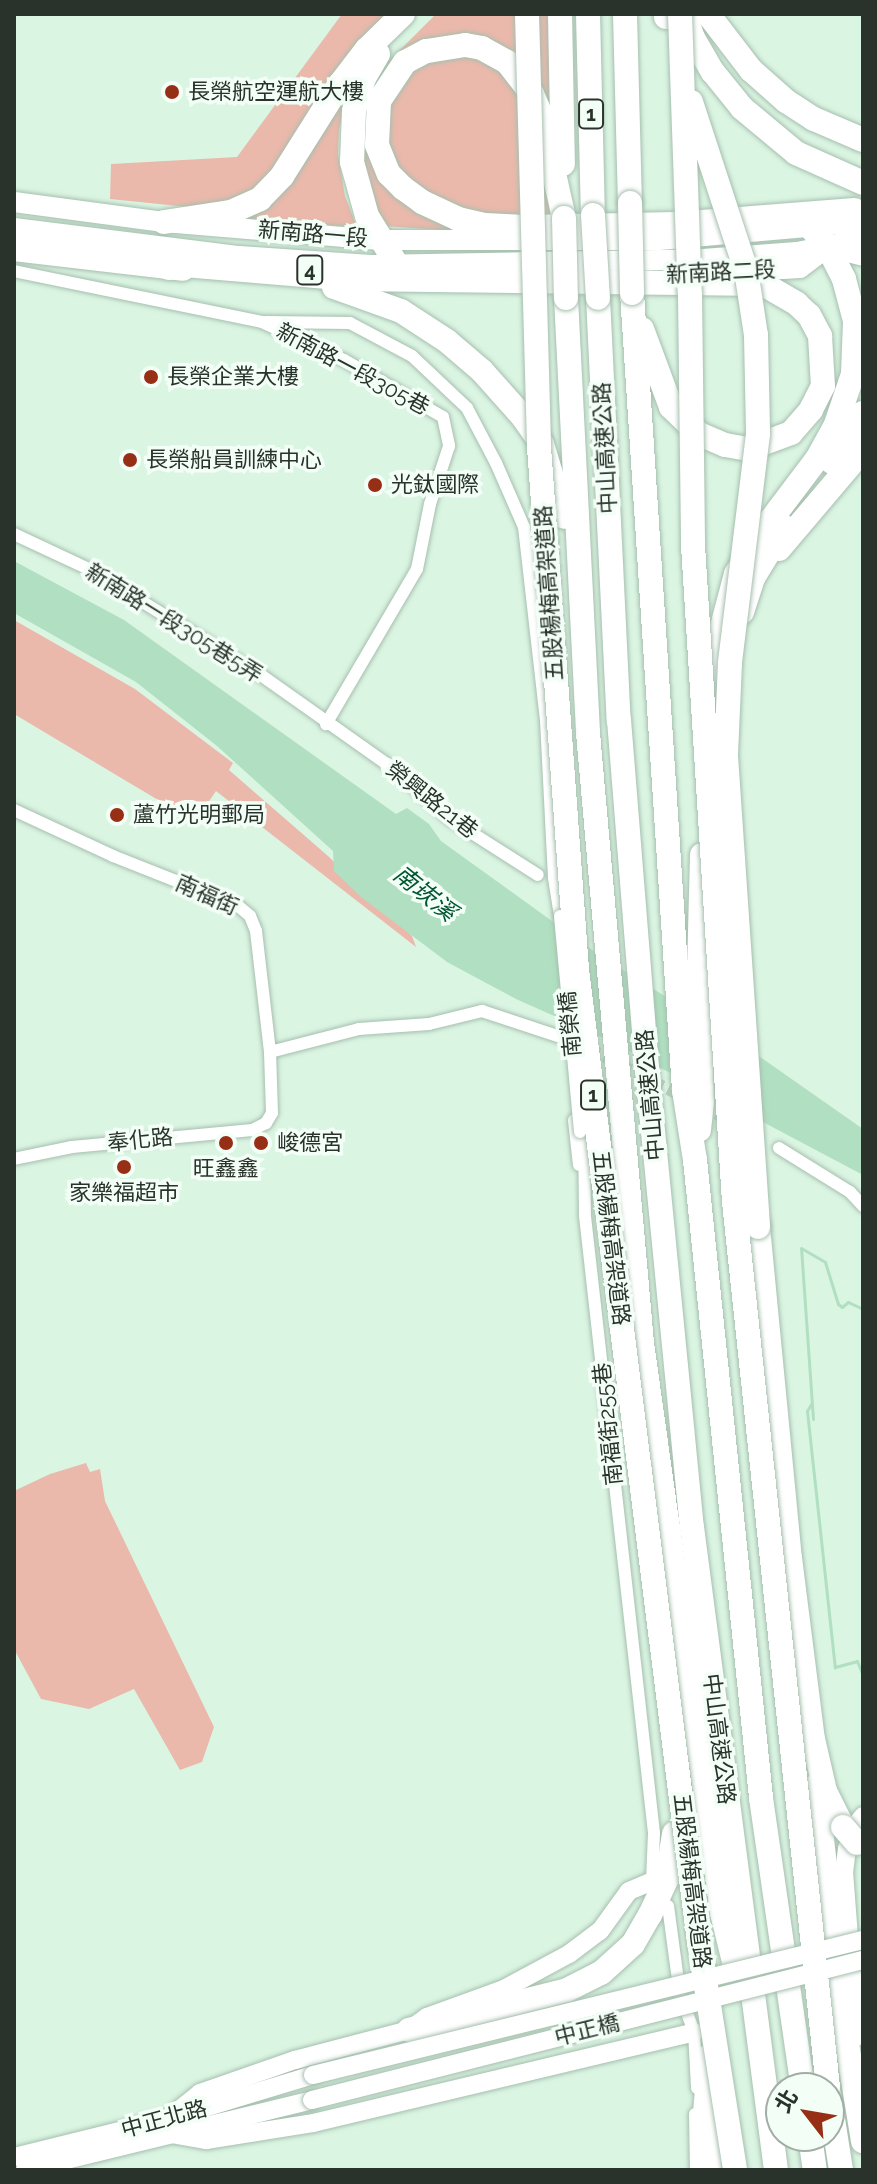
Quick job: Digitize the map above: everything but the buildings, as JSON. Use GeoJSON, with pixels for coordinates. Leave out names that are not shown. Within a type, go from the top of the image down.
{"type":"FeatureCollection","features":[{"type":"Feature","properties":{"kind":"highway"},"geometry":{"type":"LineString","coordinates":[[164,222],[231,212],[260,199],[282,176],[340,84],[367,49],[406,14]]}},
{"type":"Feature","properties":{"kind":"highway"},"geometry":{"type":"LineString","coordinates":[[397,265],[380,240],[357,189],[352,162],[352,128],[364,78],[406,14]]}},
{"type":"Feature","properties":{"kind":"highway","name":"五股楊梅高架道路"},"geometry":{"type":"LineString","coordinates":[[527,14],[539,447],[577,970],[699,1942],[735,2170]]}},
{"type":"Feature","properties":{"kind":"highway"},"geometry":{"type":"LineString","coordinates":[[560,14],[566,298],[579,602],[610,1004],[610,1054],[642,1343],[722,1913],[760,2061]]}},
{"type":"Feature","properties":{"kind":"highway","name":"中山高速公路"},"geometry":{"type":"LineString","coordinates":[[588,14],[593,215],[604,279],[619,720],[647,1070],[692,1527],[776,2170]]}},
{"type":"Feature","properties":{"kind":"highway","name":"中山高速公路"},"geometry":{"type":"LineString","coordinates":[[625,14],[632,293],[678,979],[693,1096],[695,1160],[761,1798],[801,2072]]}},
{"type":"Feature","properties":{"kind":"highway"},"geometry":{"type":"LineString","coordinates":[[708,14],[751,70],[786,101],[814,119],[863,140]]}},
{"type":"Feature","properties":{"kind":"highway"},"geometry":{"type":"LineString","coordinates":[[674,15],[742,108],[796,153],[853,180]]}},
{"type":"Feature","properties":{"kind":"highway"},"geometry":{"type":"LineString","coordinates":[[674,15],[676,60],[746,270],[756,335],[758,434],[730,663],[726,756],[758,1227],[785,1514],[813,1739],[825,1879],[863,2141]]}},
{"type":"Feature","properties":{"kind":"highway"},"geometry":{"type":"LineString","coordinates":[[674,15],[690,294],[693,545],[734,1202],[826,2072]]}},
{"type":"Feature","properties":{"kind":"highway"},"geometry":{"type":"LineString","coordinates":[[564,218],[541,115],[532,94],[507,62],[482,48],[456,45],[426,51],[405,62],[379,101],[377,145],[389,174],[403,188],[422,202],[458,219],[485,225],[525,227],[861,223]]}},
{"type":"Feature","properties":{"kind":"highway"},"geometry":{"type":"LineString","coordinates":[[693,1096],[699,1002],[701,809],[720,634],[736,574],[761,533],[817,459],[835,427],[853,374],[855,321],[844,279],[828,247],[812,229]]}},
{"type":"Feature","properties":{"kind":"highway"},"geometry":{"type":"LineString","coordinates":[[14,249],[331,286],[401,311],[447,341],[482,371],[523,417],[542,444],[561,501],[579,602]]}},
{"type":"Feature","properties":{"kind":"highway"},"geometry":{"type":"LineString","coordinates":[[169,268],[184,265],[351,279],[763,284],[797,304],[809,315],[820,336],[823,386],[811,410],[791,433],[748,449],[699,434],[671,407],[646,343],[632,293]]}},
{"type":"Feature","properties":{"kind":"highway"},"geometry":{"type":"LineString","coordinates":[[711,718],[753,578],[780,532],[837,456],[863,413]]}},
{"type":"Feature","properties":{"kind":"highway"},"geometry":{"type":"LineString","coordinates":[[753,578],[863,450]]}},
{"type":"Feature","properties":{"kind":"highway"},"geometry":{"type":"LineString","coordinates":[[610,1054],[599,1101],[614,1321],[674,1834],[710,2058],[705,2113],[710,2170]]}},
{"type":"Feature","properties":{"kind":"highway"},"geometry":{"type":"LineString","coordinates":[[813,1739],[825,1791],[857,1833]]}},
{"type":"Feature","properties":{"kind":"highway"},"geometry":{"type":"LineString","coordinates":[[409,2030],[567,1990],[601,1973],[633,1944],[650,1915],[667,1878],[674,1834]]}},
{"type":"Feature","properties":{"kind":"main road","name":"新南路一段"},"geometry":{"type":"LineString","coordinates":[[14,202],[164,222],[380,240],[613,240]]}},
{"type":"Feature","properties":{"kind":"main road","name":"4"},"geometry":{"type":"LineString","coordinates":[[812,229],[861,223]]}},
{"type":"Feature","properties":{"kind":"main road","name":"4"},"geometry":{"type":"LineString","coordinates":[[828,247],[861,223]]}},
{"type":"Feature","properties":{"kind":"main road","name":"新南路一段"},"geometry":{"type":"LineString","coordinates":[[14,228],[239,256],[397,265],[567,261],[604,279]]}},
{"type":"Feature","properties":{"kind":"main road","name":"新南路二段"},"geometry":{"type":"LineString","coordinates":[[613,240],[812,229]]}},
{"type":"Feature","properties":{"kind":"main road","name":"新南路一段"},"geometry":{"type":"LineString","coordinates":[[14,238],[181,259],[331,272],[604,279]]}},
{"type":"Feature","properties":{"kind":"main road","name":"新南路二段"},"geometry":{"type":"LineString","coordinates":[[604,279],[800,268],[828,247]]}},
{"type":"Feature","properties":{"kind":"main road","name":"新南路二段"},"geometry":{"type":"LineString","coordinates":[[604,279],[828,247]]}},
{"type":"Feature","properties":{"kind":"main road","name":"4"},"geometry":{"type":"LineString","coordinates":[[828,247],[863,256]]}},
{"type":"Feature","properties":{"kind":"street","name":"新南路一段305巷"},"geometry":{"type":"LineString","coordinates":[[14,271],[262,322],[344,360],[443,417],[449,446],[430,504],[417,569],[326,724]]}},
{"type":"Feature","properties":{"kind":"street","name":"南榮橋"},"geometry":{"type":"LineString","coordinates":[[262,322],[350,323],[412,356],[467,408],[524,527],[546,720],[554,878],[580,1132],[585,1216]]}},
{"type":"Feature","properties":{"kind":"street","name":"新南路一段305巷5弄"},"geometry":{"type":"LineString","coordinates":[[14,534],[91,570],[261,675],[326,724]]}},
{"type":"Feature","properties":{"kind":"street","name":"榮興路21巷"},"geometry":{"type":"LineString","coordinates":[[326,724],[394,769],[450,819],[538,875]]}},
{"type":"Feature","properties":{"kind":"street","name":"南福街"},"geometry":{"type":"LineString","coordinates":[[14,810],[113,856],[237,905],[250,916],[256,931],[270,1052],[272,1113],[266,1123]]}},
{"type":"Feature","properties":{"kind":"street","name":"南福街255巷"},"geometry":{"type":"LineString","coordinates":[[270,1052],[359,1029],[429,1024],[482,1011],[576,1042],[586,1133],[585,1216],[654,1833],[652,1881]]}},
{"type":"Feature","properties":{"kind":"street","name":"奉化路"},"geometry":{"type":"LineString","coordinates":[[14,1159],[72,1147],[252,1130],[266,1123]]}},
{"type":"Feature","properties":{"kind":"street"},"geometry":{"type":"LineString","coordinates":[[779,1148],[850,1192],[863,1206]]}},
{"type":"Feature","properties":{"kind":"street"},"geometry":{"type":"LineString","coordinates":[[857,1833],[855,1826],[847,1849],[844,1873],[852,1976],[862,1985],[853,1996],[861,2065],[863,2141]]}},
{"type":"Feature","properties":{"kind":"street"},"geometry":{"type":"LineString","coordinates":[[652,1881],[629,1891],[600,1931],[569,1954],[504,1989],[427,2017],[409,2030],[295,2060],[200,2093],[169,2127],[206,2140],[313,2123],[694,2032]]}},
{"type":"Feature","properties":{"kind":"street"},"geometry":{"type":"LineString","coordinates":[[668,1906],[680,1995],[694,2032],[696,2170]]}},
{"type":"Feature","properties":{"kind":"street","name":"中正橋"},"geometry":{"type":"LineString","coordinates":[[313,2075],[863,1940]]}},
{"type":"Feature","properties":{"kind":"street","name":"中正橋"},"geometry":{"type":"LineString","coordinates":[[312,2100],[863,1960]]}},
{"type":"Feature","properties":{"kind":"street","name":"中正北路"},"geometry":{"type":"LineString","coordinates":[[25,2170],[169,2127],[313,2075]]}},
{"type":"Feature","properties":{"kind":"street","name":"中正北路"},"geometry":{"type":"LineString","coordinates":[[14,2157],[312,2100]]}},
{"type":"Feature","properties":{"kind":"shaded area"},"geometry":{"type":"Polygon","coordinates":[[[342,14],[392,14],[299,139],[248,198],[198,208],[110,199],[111,164],[237,157],[342,14]]]}},
{"type":"Feature","properties":{"kind":"shaded area"},"geometry":{"type":"Polygon","coordinates":[[[436,14],[552,14],[555,130],[494,45],[392,66],[387,63],[436,14]]]}},
{"type":"Feature","properties":{"kind":"shaded area"},"geometry":{"type":"Polygon","coordinates":[[[440,54],[470,54],[496,64],[525,95],[553,223],[517,221],[449,206],[413,187],[390,159],[383,129],[390,95],[411,69],[440,54]]]}},
{"type":"Feature","properties":{"kind":"shaded area"},"geometry":{"type":"Polygon","coordinates":[[[343,96],[346,98],[339,130],[338,154],[345,196],[357,227],[232,219],[343,96]]]}},
{"type":"Feature","properties":{"kind":"shaded area"},"geometry":{"type":"Polygon","coordinates":[[[367,117],[368,144],[457,231],[383,226],[369,196],[362,157],[364,120],[367,117]]]}},
{"type":"Feature","properties":{"kind":"shaded area"},"geometry":{"type":"Polygon","coordinates":[[[14,620],[135,689],[233,763],[229,770],[328,856],[412,936],[416,947],[216,791],[195,822],[14,714],[14,620]]]}},
{"type":"Feature","properties":{"kind":"shaded area"},"geometry":{"type":"Polygon","coordinates":[[[86,1463],[90,1472],[100,1469],[105,1501],[214,1727],[202,1762],[180,1770],[134,1689],[89,1709],[41,1699],[14,1649],[14,1491],[50,1474],[86,1463]]]}},
{"type":"Feature","properties":{"kind":"water","name":"南崁溪"},"geometry":{"type":"Polygon","coordinates":[[[14,561],[124,620],[396,814],[407,808],[429,824],[441,841],[599,955],[743,1045],[863,1129],[863,1175],[608,1040],[516,999],[447,962],[361,897],[334,871],[333,851],[217,746],[136,682],[14,613],[14,561]]]}},
{"type":"Feature","properties":{"kind":"waterway"},"geometry":{"type":"LineString","coordinates":[[813,1419],[801,1248],[825,1262],[838,1304],[842,1307],[848,1302],[863,1309]]}},
{"type":"Feature","properties":{"kind":"waterway"},"geometry":{"type":"LineString","coordinates":[[811,1404],[807,1411],[835,1667],[857,1661],[863,1675]]}},
{"type":"Feature","properties":{"kind":"tunnel"},"geometry":{"type":"LineString","coordinates":[[588,1048],[728,1120]]}},
{"type":"Feature","properties":{"kind":"place","name":"長榮航空運航大樓"},"geometry":{"type":"Point","coordinates":[172,92]}},
{"type":"Feature","properties":{"kind":"place","name":"長榮企業大樓"},"geometry":{"type":"Point","coordinates":[151,377]}},
{"type":"Feature","properties":{"kind":"place","name":"長榮船員訓練中心"},"geometry":{"type":"Point","coordinates":[130,460]}},
{"type":"Feature","properties":{"kind":"place","name":"光鈦國際"},"geometry":{"type":"Point","coordinates":[375,485]}},
{"type":"Feature","properties":{"kind":"place","name":"蘆竹光明郵局"},"geometry":{"type":"Point","coordinates":[117,815]}},
{"type":"Feature","properties":{"kind":"place","name":"旺鑫鑫"},"geometry":{"type":"Point","coordinates":[226,1143]}},
{"type":"Feature","properties":{"kind":"place","name":"峻德宮"},"geometry":{"type":"Point","coordinates":[261,1143]}},
{"type":"Feature","properties":{"kind":"place","name":"家樂福超市"},"geometry":{"type":"Point","coordinates":[124,1167]}}]}
